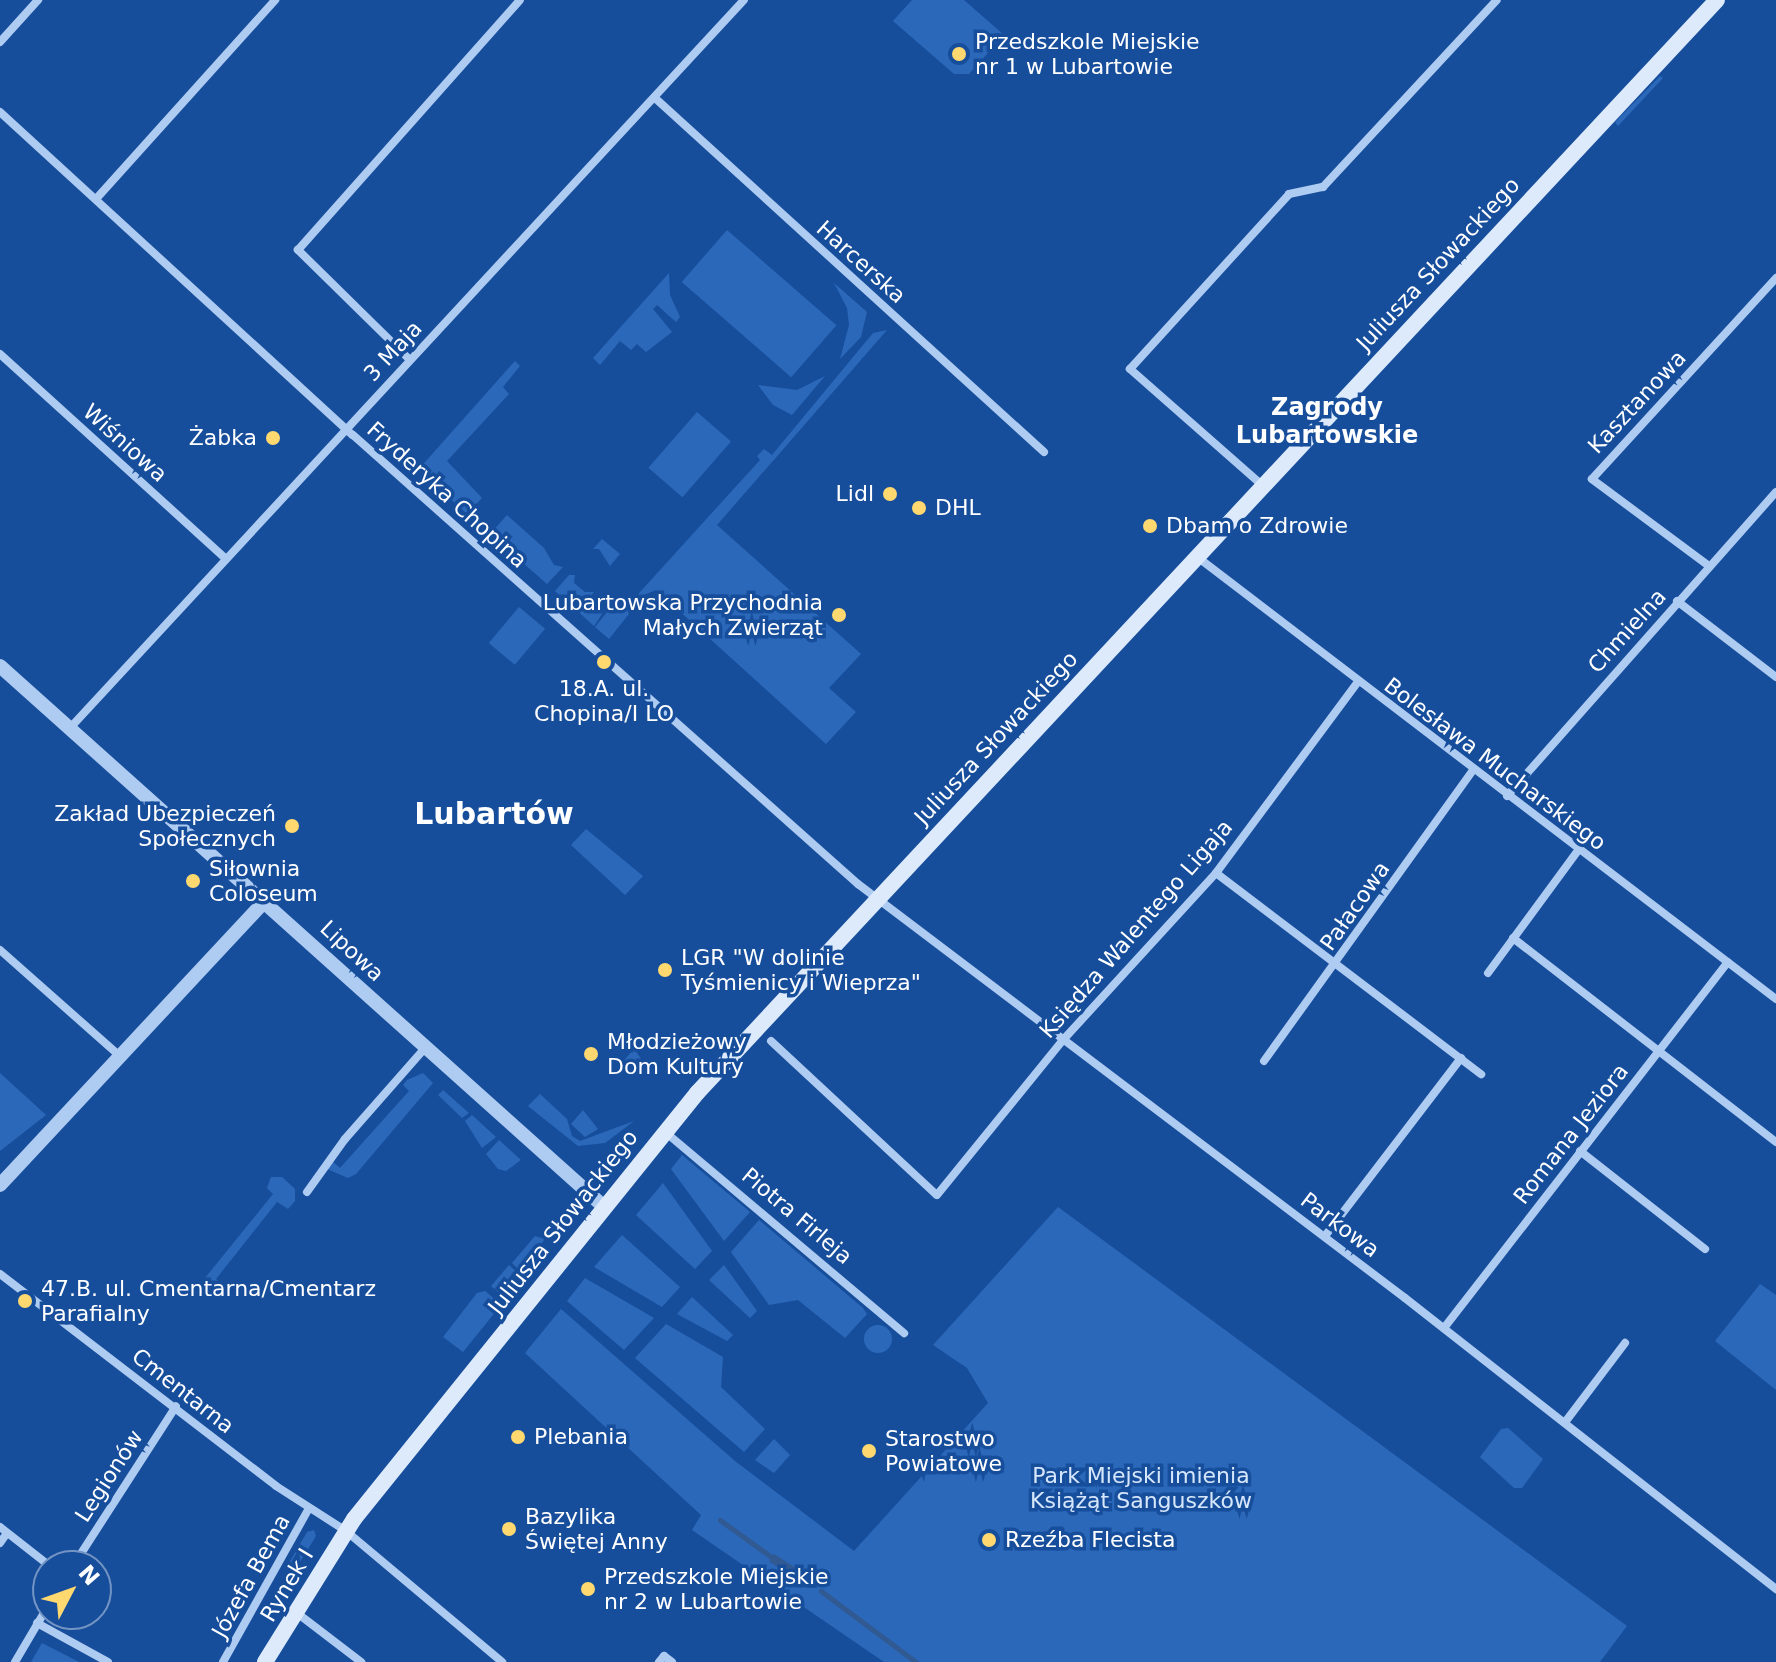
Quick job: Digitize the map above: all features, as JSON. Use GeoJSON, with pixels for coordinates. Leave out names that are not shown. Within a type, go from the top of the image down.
{"type":"FeatureCollection","features":[{"type":"Feature","properties":{"kind":"main road","name":"Juliusza Słowackiego"},"geometry":{"type":"LineString","coordinates":[[346,1531],[602,1205],[664,1131],[875,898],[1713,1]]}},
{"type":"Feature","properties":{"kind":"main road","name":"Rynek I"},"geometry":{"type":"LineString","coordinates":[[265,1662],[346,1531]]}},
{"type":"Feature","properties":{"kind":"street"},"geometry":{"type":"LineString","coordinates":[[0,42],[38,0]]}},
{"type":"Feature","properties":{"kind":"street"},"geometry":{"type":"LineString","coordinates":[[96,199],[275,0]]}},
{"type":"Feature","properties":{"kind":"street"},"geometry":{"type":"LineString","coordinates":[[409,359],[298,250],[520,0]]}},
{"type":"Feature","properties":{"kind":"street","name":"3 Maja"},"geometry":{"type":"LineString","coordinates":[[70,728],[344,428],[744,0]]}},
{"type":"Feature","properties":{"kind":"street"},"geometry":{"type":"LineString","coordinates":[[1262,485],[1130,369],[1289,194],[1323,187],[1497,0]]}},
{"type":"Feature","properties":{"kind":"street","name":"Harcerska"},"geometry":{"type":"LineString","coordinates":[[655,98],[1044,452]]}},
{"type":"Feature","properties":{"kind":"street","name":"Fryderyka Chopina"},"geometry":{"type":"LineString","coordinates":[[0,112],[344,428],[875,898]]}},
{"type":"Feature","properties":{"kind":"street","name":"Kasztanowa"},"geometry":{"type":"LineString","coordinates":[[1709,566],[1592,479],[1776,278]]}},
{"type":"Feature","properties":{"kind":"street","name":"Wiśniowa"},"geometry":{"type":"LineString","coordinates":[[0,354],[225,558]]}},
{"type":"Feature","properties":{"kind":"street","name":"Chmielna"},"geometry":{"type":"LineString","coordinates":[[1507,796],[1776,492]]}},
{"type":"Feature","properties":{"kind":"street","name":"Bolesława Mucharskiego"},"geometry":{"type":"LineString","coordinates":[[1195,556],[1357,683],[1776,999]]}},
{"type":"Feature","properties":{"kind":"street"},"geometry":{"type":"LineString","coordinates":[[1677,601],[1776,677]]}},
{"type":"Feature","properties":{"kind":"street","name":"Lipowa"},"geometry":{"type":"LineString","coordinates":[[0,666],[602,1205]]}},
{"type":"Feature","properties":{"kind":"street","name":"Księdza Walentego Ligaja"},"geometry":{"type":"LineString","coordinates":[[771,1041],[937,1195],[1063,1040],[1216,873],[1357,683]]}},
{"type":"Feature","properties":{"kind":"street","name":"Pałacowa"},"geometry":{"type":"LineString","coordinates":[[1264,1061],[1473,770]]}},
{"type":"Feature","properties":{"kind":"street"},"geometry":{"type":"LineString","coordinates":[[1488,973],[1579,849]]}},
{"type":"Feature","properties":{"kind":"street"},"geometry":{"type":"LineString","coordinates":[[1216,873],[1481,1074]]}},
{"type":"Feature","properties":{"kind":"street","name":"Parkowa"},"geometry":{"type":"LineString","coordinates":[[875,898],[1325,1236],[1566,1421],[1776,1589]]}},
{"type":"Feature","properties":{"kind":"street"},"geometry":{"type":"LineString","coordinates":[[0,1185],[265,901]]}},
{"type":"Feature","properties":{"kind":"street"},"geometry":{"type":"LineString","coordinates":[[1513,938],[1776,1142]]}},
{"type":"Feature","properties":{"kind":"street"},"geometry":{"type":"LineString","coordinates":[[0,950],[120,1056]]}},
{"type":"Feature","properties":{"kind":"street","name":"Romana Jeziora"},"geometry":{"type":"LineString","coordinates":[[1444,1328],[1728,962]]}},
{"type":"Feature","properties":{"kind":"street"},"geometry":{"type":"LineString","coordinates":[[307,1192],[425,1048]]}},
{"type":"Feature","properties":{"kind":"street"},"geometry":{"type":"LineString","coordinates":[[1325,1236],[1461,1058]]}},
{"type":"Feature","properties":{"kind":"street","name":"Piotra Firleja"},"geometry":{"type":"LineString","coordinates":[[664,1131],[858,1290],[904,1333]]}},
{"type":"Feature","properties":{"kind":"street"},"geometry":{"type":"LineString","coordinates":[[1580,1151],[1705,1249]]}},
{"type":"Feature","properties":{"kind":"street","name":"Cmentarna"},"geometry":{"type":"LineString","coordinates":[[0,1274],[309,1508],[346,1531],[502,1662]]}},
{"type":"Feature","properties":{"kind":"street"},"geometry":{"type":"LineString","coordinates":[[1566,1421],[1625,1343]]}},
{"type":"Feature","properties":{"kind":"street","name":"Legionów"},"geometry":{"type":"LineString","coordinates":[[83,1550],[176,1406]]}},
{"type":"Feature","properties":{"kind":"street","name":"Józefa Bema"},"geometry":{"type":"LineString","coordinates":[[223,1662],[309,1508]]}},
{"type":"Feature","properties":{"kind":"street"},"geometry":{"type":"LineString","coordinates":[[0,1543],[4,1530],[32,1552]]}},
{"type":"Feature","properties":{"kind":"street"},"geometry":{"type":"LineString","coordinates":[[297,1613],[361,1662]]}},
{"type":"Feature","properties":{"kind":"street"},"geometry":{"type":"LineString","coordinates":[[15,1662],[33,1630]]}},
{"type":"Feature","properties":{"kind":"street"},"geometry":{"type":"LineString","coordinates":[[50,1630],[108,1662]]}},
{"type":"Feature","properties":{"kind":"street"},"geometry":{"type":"LineString","coordinates":[[659,1662],[664,1656],[672,1662]]}},
{"type":"Feature","properties":{"kind":"green space","name":"Przedszkole Miejskie nr 1 w Lubartowie"},"geometry":{"type":"Polygon","coordinates":[[[912,0],[964,0],[1004,35],[969,74],[954,74],[893,21],[912,0]]]}},
{"type":"Feature","properties":{"kind":"green space"},"geometry":{"type":"Polygon","coordinates":[[[1660,76],[1663,78],[1618,126],[1615,122],[1660,76]]]}},
{"type":"Feature","properties":{"kind":"green space"},"geometry":{"type":"Polygon","coordinates":[[[727,230],[836,325],[791,377],[682,282],[727,230]]]}},
{"type":"Feature","properties":{"kind":"green space"},"geometry":{"type":"Polygon","coordinates":[[[669,273],[670,295],[680,317],[676,322],[657,305],[653,309],[672,332],[646,352],[637,344],[631,350],[620,341],[600,365],[593,358],[669,273]]]}},
{"type":"Feature","properties":{"kind":"green space"},"geometry":{"type":"Polygon","coordinates":[[[834,283],[867,312],[861,337],[840,359],[849,325],[847,308],[834,283]]]}},
{"type":"Feature","properties":{"kind":"green space"},"geometry":{"type":"Polygon","coordinates":[[[887,330],[717,525],[861,654],[829,688],[856,712],[826,744],[656,590],[644,595],[609,639],[595,627],[607,612],[621,613],[760,460],[757,456],[764,449],[772,455],[873,333],[887,330]]]}},
{"type":"Feature","properties":{"kind":"green space"},"geometry":{"type":"Polygon","coordinates":[[[515,361],[520,366],[503,387],[509,394],[447,461],[482,498],[467,514],[418,470],[515,361]]]}},
{"type":"Feature","properties":{"kind":"green space"},"geometry":{"type":"Polygon","coordinates":[[[825,376],[792,415],[773,405],[758,385],[797,390],[825,376]]]}},
{"type":"Feature","properties":{"kind":"green space"},"geometry":{"type":"Polygon","coordinates":[[[697,412],[731,442],[682,497],[648,468],[697,412]]]}},
{"type":"Feature","properties":{"kind":"green space"},"geometry":{"type":"Polygon","coordinates":[[[507,515],[544,548],[554,565],[563,567],[547,584],[490,534],[507,515]]]}},
{"type":"Feature","properties":{"kind":"green space"},"geometry":{"type":"Polygon","coordinates":[[[602,539],[620,554],[610,566],[599,549],[593,549],[602,539]]]}},
{"type":"Feature","properties":{"kind":"green space"},"geometry":{"type":"Polygon","coordinates":[[[569,575],[575,575],[574,583],[585,592],[594,592],[590,597],[604,611],[594,626],[555,591],[569,575]]]}},
{"type":"Feature","properties":{"kind":"green space"},"geometry":{"type":"Polygon","coordinates":[[[519,607],[545,629],[515,665],[489,643],[519,607]]]}},
{"type":"Feature","properties":{"kind":"green space"},"geometry":{"type":"Polygon","coordinates":[[[586,829],[643,876],[625,895],[571,845],[586,829]]]}},
{"type":"Feature","properties":{"kind":"green space"},"geometry":{"type":"Polygon","coordinates":[[[634,1049],[645,1064],[641,1072],[628,1068],[614,1072],[634,1049]]]}},
{"type":"Feature","properties":{"kind":"green space"},"geometry":{"type":"Polygon","coordinates":[[[0,1073],[46,1115],[0,1151],[0,1073]]]}},
{"type":"Feature","properties":{"kind":"green space"},"geometry":{"type":"Polygon","coordinates":[[[423,1073],[433,1083],[356,1174],[348,1178],[327,1169],[332,1161],[340,1168],[409,1091],[403,1085],[407,1080],[423,1073]]]}},
{"type":"Feature","properties":{"kind":"green space"},"geometry":{"type":"Polygon","coordinates":[[[443,1090],[469,1113],[462,1118],[438,1095],[443,1090]]]}},
{"type":"Feature","properties":{"kind":"green space"},"geometry":{"type":"Polygon","coordinates":[[[540,1094],[567,1119],[572,1136],[580,1141],[634,1121],[605,1143],[578,1146],[528,1106],[540,1094]]]}},
{"type":"Feature","properties":{"kind":"green space"},"geometry":{"type":"Polygon","coordinates":[[[583,1110],[598,1129],[585,1137],[571,1124],[583,1110]]]}},
{"type":"Feature","properties":{"kind":"green space"},"geometry":{"type":"Polygon","coordinates":[[[472,1115],[496,1137],[482,1148],[465,1121],[472,1115]]]}},
{"type":"Feature","properties":{"kind":"green space"},"geometry":{"type":"Polygon","coordinates":[[[499,1140],[521,1160],[506,1171],[498,1169],[486,1154],[499,1140]]]}},
{"type":"Feature","properties":{"kind":"green space"},"geometry":{"type":"Polygon","coordinates":[[[682,1155],[750,1212],[724,1241],[671,1169],[682,1155]]]}},
{"type":"Feature","properties":{"kind":"green space"},"geometry":{"type":"Polygon","coordinates":[[[271,1177],[282,1177],[295,1189],[295,1201],[288,1209],[277,1202],[216,1279],[225,1288],[222,1293],[201,1283],[273,1194],[267,1188],[271,1177]]]}},
{"type":"Feature","properties":{"kind":"green space"},"geometry":{"type":"Polygon","coordinates":[[[663,1183],[712,1251],[695,1269],[636,1215],[663,1183]]]}},
{"type":"Feature","properties":{"kind":"green space","name":"Park Miejski imienia Książąt Sanguszków"},"geometry":{"type":"Polygon","coordinates":[[[1058,1207],[1627,1626],[1600,1662],[884,1662],[692,1530],[701,1515],[525,1353],[561,1309],[735,1461],[854,1551],[988,1403],[967,1368],[933,1345],[1058,1207]]]}},
{"type":"Feature","properties":{"kind":"green space"},"geometry":{"type":"Polygon","coordinates":[[[759,1220],[863,1308],[867,1314],[845,1338],[798,1300],[769,1305],[731,1252],[759,1220]]]}},
{"type":"Feature","properties":{"kind":"green space"},"geometry":{"type":"Polygon","coordinates":[[[622,1235],[680,1287],[662,1307],[594,1267],[622,1235]]]}},
{"type":"Feature","properties":{"kind":"green space"},"geometry":{"type":"Polygon","coordinates":[[[535,1236],[545,1239],[520,1271],[512,1263],[535,1236]]]}},
{"type":"Feature","properties":{"kind":"green space"},"geometry":{"type":"Polygon","coordinates":[[[509,1265],[518,1273],[498,1292],[491,1286],[509,1265]]]}},
{"type":"Feature","properties":{"kind":"green space"},"geometry":{"type":"Polygon","coordinates":[[[724,1265],[757,1311],[750,1318],[709,1280],[724,1265]]]}},
{"type":"Feature","properties":{"kind":"green space"},"geometry":{"type":"Polygon","coordinates":[[[585,1278],[654,1318],[624,1350],[567,1301],[585,1278]]]}},
{"type":"Feature","properties":{"kind":"green space"},"geometry":{"type":"Polygon","coordinates":[[[1760,1284],[1776,1295],[1776,1390],[1715,1341],[1760,1284]]]}},
{"type":"Feature","properties":{"kind":"green space"},"geometry":{"type":"Polygon","coordinates":[[[485,1291],[497,1301],[497,1310],[463,1352],[443,1337],[477,1293],[485,1291]]]}},
{"type":"Feature","properties":{"kind":"green space"},"geometry":{"type":"Polygon","coordinates":[[[692,1297],[733,1335],[727,1341],[677,1314],[692,1297]]]}},
{"type":"Feature","properties":{"kind":"green space"},"geometry":{"type":"Polygon","coordinates":[[[666,1324],[723,1357],[721,1387],[765,1429],[744,1452],[635,1358],[666,1324]]]}},
{"type":"Feature","properties":{"kind":"green space"},"geometry":{"type":"Polygon","coordinates":[[[878,1325],[888,1329],[892,1339],[888,1349],[878,1353],[868,1349],[864,1339],[868,1329],[878,1325]]]}},
{"type":"Feature","properties":{"kind":"green space"},"geometry":{"type":"Polygon","coordinates":[[[1508,1428],[1543,1459],[1522,1488],[1514,1488],[1480,1457],[1501,1429],[1508,1428]]]}},
{"type":"Feature","properties":{"kind":"green space"},"geometry":{"type":"Polygon","coordinates":[[[774,1439],[790,1455],[774,1473],[755,1460],[774,1439]]]}},
{"type":"Feature","properties":{"kind":"green space"},"geometry":{"type":"Polygon","coordinates":[[[314,1530],[316,1536],[297,1567],[289,1563],[307,1532],[314,1530]]]}},
{"type":"Feature","properties":{"kind":"green space"},"geometry":{"type":"Polygon","coordinates":[[[42,1643],[79,1662],[31,1662],[42,1643]]]}},
{"type":"Feature","properties":{"kind":"shaded area"},"geometry":{"type":"Polygon","coordinates":[[[774,1554],[799,1570],[794,1578],[769,1562],[774,1554]]]}},
{"type":"Feature","properties":{"kind":"waterway"},"geometry":{"type":"LineString","coordinates":[[720,1520],[774,1559]]}},
{"type":"Feature","properties":{"kind":"waterway"},"geometry":{"type":"LineString","coordinates":[[821,1591],[916,1662]]}},
{"type":"Feature","properties":{"kind":"place","name":"Przedszkole Miejskie nr 1 w Lubartowie"},"geometry":{"type":"Point","coordinates":[959,54]}},
{"type":"Feature","properties":{"kind":"place","name":"Żabka"},"geometry":{"type":"Point","coordinates":[273,438]}},
{"type":"Feature","properties":{"kind":"place","name":"Lidl"},"geometry":{"type":"Point","coordinates":[890,494]}},
{"type":"Feature","properties":{"kind":"place","name":"DHL"},"geometry":{"type":"Point","coordinates":[919,508]}},
{"type":"Feature","properties":{"kind":"place","name":"Dbam o Zdrowie"},"geometry":{"type":"Point","coordinates":[1150,526]}},
{"type":"Feature","properties":{"kind":"place","name":"Lubartowska Przychodnia Małych Zwierząt"},"geometry":{"type":"Point","coordinates":[839,615]}},
{"type":"Feature","properties":{"kind":"place","name":"18.A. ul. Chopina/I LO"},"geometry":{"type":"Point","coordinates":[604,662]}},
{"type":"Feature","properties":{"kind":"place","name":"Zakład Ubezpieczeń Społecznych"},"geometry":{"type":"Point","coordinates":[292,826]}},
{"type":"Feature","properties":{"kind":"place","name":"Siłownia Coloseum"},"geometry":{"type":"Point","coordinates":[193,881]}},
{"type":"Feature","properties":{"kind":"place","name":"LGR \"W dolinie Tyśmienicy i Wieprza\""},"geometry":{"type":"Point","coordinates":[665,970]}},
{"type":"Feature","properties":{"kind":"place","name":"Młodzieżowy Dom Kultury"},"geometry":{"type":"Point","coordinates":[591,1054]}},
{"type":"Feature","properties":{"kind":"place","name":"47.B. ul. Cmentarna/Cmentarz Parafialny"},"geometry":{"type":"Point","coordinates":[25,1301]}},
{"type":"Feature","properties":{"kind":"place","name":"Plebania"},"geometry":{"type":"Point","coordinates":[518,1437]}},
{"type":"Feature","properties":{"kind":"place","name":"Starostwo Powiatowe"},"geometry":{"type":"Point","coordinates":[869,1451]}},
{"type":"Feature","properties":{"kind":"place","name":"Bazylika Świętej Anny"},"geometry":{"type":"Point","coordinates":[509,1529]}},
{"type":"Feature","properties":{"kind":"place","name":"Rzeźba Flecista"},"geometry":{"type":"Point","coordinates":[989,1540]}},
{"type":"Feature","properties":{"kind":"place","name":"Przedszkole Miejskie nr 2 w Lubartowie"},"geometry":{"type":"Point","coordinates":[588,1589]}},
{"type":"Feature","properties":{"kind":"district","name":"Zagrody Lubartowskie"},"geometry":{"type":"Point","coordinates":[1327,422]}},
{"type":"Feature","properties":{"kind":"district","name":"Lubartów"},"geometry":{"type":"Point","coordinates":[494,814]}}]}
